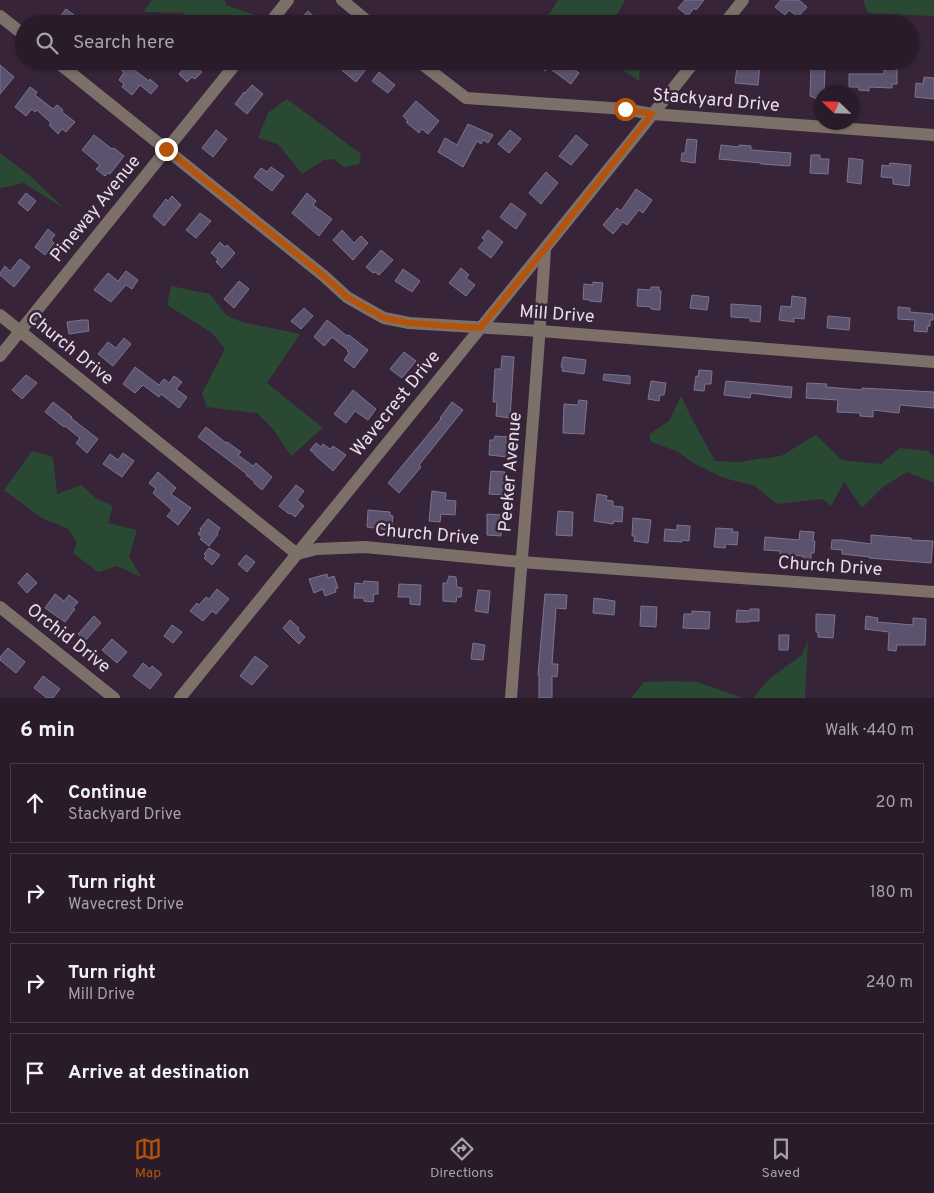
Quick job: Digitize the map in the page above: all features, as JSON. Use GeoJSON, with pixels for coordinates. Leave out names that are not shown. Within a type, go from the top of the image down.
{"type":"FeatureCollection","features":[{"type":"Feature","properties":{"kind":"street"},"geometry":{"type":"LineString","coordinates":[[276,15],[288,0]]}},
{"type":"Feature","properties":{"kind":"street"},"geometry":{"type":"LineString","coordinates":[[342,0],[360,15]]}},
{"type":"Feature","properties":{"kind":"street"},"geometry":{"type":"LineString","coordinates":[[731,15],[743,0]]}},
{"type":"Feature","properties":{"kind":"street"},"geometry":{"type":"LineString","coordinates":[[0,16],[15,28]]}},
{"type":"Feature","properties":{"kind":"street","name":"Mill Drive"},"geometry":{"type":"LineString","coordinates":[[67,70],[324,276],[347,297],[384,318],[409,323],[934,362]]}},
{"type":"Feature","properties":{"kind":"street","name":"Pineway Avenue"},"geometry":{"type":"LineString","coordinates":[[0,356],[231,70]]}},
{"type":"Feature","properties":{"kind":"street","name":"Stackyard Drive"},"geometry":{"type":"LineString","coordinates":[[430,70],[466,98],[625,109],[652,114],[934,135]]}},
{"type":"Feature","properties":{"kind":"street","name":"Wavecrest Drive"},"geometry":{"type":"LineString","coordinates":[[180,698],[545,249],[688,70]]}},
{"type":"Feature","properties":{"kind":"street","name":"Peeker Avenue"},"geometry":{"type":"LineString","coordinates":[[512,698],[545,249]]}},
{"type":"Feature","properties":{"kind":"street","name":"Church Drive"},"geometry":{"type":"LineString","coordinates":[[0,315],[297,554],[317,549],[365,547],[521,562],[934,592]]}},
{"type":"Feature","properties":{"kind":"street","name":"Orchid Drive"},"geometry":{"type":"LineString","coordinates":[[0,608],[114,698]]}},
{"type":"Feature","properties":{"kind":"green space"},"geometry":{"type":"Polygon","coordinates":[[[152,0],[225,0],[226,5],[254,15],[185,15],[183,13],[143,12],[152,0]]]}},
{"type":"Feature","properties":{"kind":"green space"},"geometry":{"type":"Polygon","coordinates":[[[558,0],[625,0],[617,15],[549,15],[558,0]]]}},
{"type":"Feature","properties":{"kind":"green space"},"geometry":{"type":"Polygon","coordinates":[[[863,0],[934,0],[934,16],[868,13],[863,0]]]}},
{"type":"Feature","properties":{"kind":"green space"},"geometry":{"type":"Polygon","coordinates":[[[623,70],[640,70],[639,81],[623,70]]]}},
{"type":"Feature","properties":{"kind":"green space"},"geometry":{"type":"Polygon","coordinates":[[[287,99],[361,154],[359,164],[344,167],[333,159],[324,160],[302,174],[278,144],[258,138],[268,113],[287,99]]]}},
{"type":"Feature","properties":{"kind":"green space"},"geometry":{"type":"Polygon","coordinates":[[[0,153],[29,175],[64,208],[24,183],[0,188],[0,153]]]}},
{"type":"Feature","properties":{"kind":"green space"},"geometry":{"type":"Polygon","coordinates":[[[171,286],[210,294],[226,315],[242,322],[300,334],[267,383],[323,428],[291,456],[273,429],[257,413],[207,407],[202,393],[225,349],[212,333],[167,305],[171,286]]]}},
{"type":"Feature","properties":{"kind":"green space"},"geometry":{"type":"Polygon","coordinates":[[[681,396],[715,461],[738,462],[781,456],[816,435],[842,460],[881,464],[900,448],[928,451],[934,457],[934,483],[907,472],[883,487],[862,508],[844,482],[831,506],[823,499],[777,504],[755,486],[724,478],[695,464],[678,452],[650,441],[650,434],[669,421],[681,396]]]}},
{"type":"Feature","properties":{"kind":"green space"},"geometry":{"type":"Polygon","coordinates":[[[32,451],[53,457],[57,494],[81,485],[97,499],[113,506],[108,523],[137,530],[129,556],[141,577],[117,566],[98,572],[73,553],[77,542],[68,529],[42,518],[4,490],[32,451]]]}},
{"type":"Feature","properties":{"kind":"green space"},"geometry":{"type":"Polygon","coordinates":[[[808,640],[805,698],[753,698],[770,678],[802,655],[808,640]]]}},
{"type":"Feature","properties":{"kind":"green space"},"geometry":{"type":"Polygon","coordinates":[[[644,682],[697,682],[743,698],[631,698],[644,682]]]}},
{"type":"Feature","properties":{"kind":"building"},"geometry":{"type":"Polygon","coordinates":[[[685,0],[704,0],[696,10],[694,8],[689,15],[678,8],[685,0]]]}},
{"type":"Feature","properties":{"kind":"building"},"geometry":{"type":"Polygon","coordinates":[[[781,0],[799,0],[807,7],[800,15],[795,15],[789,10],[785,15],[775,7],[781,0]]]}},
{"type":"Feature","properties":{"kind":"building"},"geometry":{"type":"Polygon","coordinates":[[[66,9],[74,15],[61,15],[66,9]]]}},
{"type":"Feature","properties":{"kind":"building"},"geometry":{"type":"Polygon","coordinates":[[[308,11],[312,15],[304,15],[308,11]]]}},
{"type":"Feature","properties":{"kind":"building"},"geometry":{"type":"Polygon","coordinates":[[[0,65],[14,77],[0,94],[0,65]]]}},
{"type":"Feature","properties":{"kind":"building"},"geometry":{"type":"Polygon","coordinates":[[[121,70],[134,70],[158,86],[151,94],[140,85],[132,95],[122,87],[124,84],[119,80],[124,72],[121,70]]]}},
{"type":"Feature","properties":{"kind":"building"},"geometry":{"type":"Polygon","coordinates":[[[182,70],[200,70],[202,72],[195,79],[192,77],[187,82],[179,74],[182,70]]]}},
{"type":"Feature","properties":{"kind":"building"},"geometry":{"type":"Polygon","coordinates":[[[342,70],[365,70],[356,82],[342,70]]]}},
{"type":"Feature","properties":{"kind":"building"},"geometry":{"type":"Polygon","coordinates":[[[552,70],[575,70],[579,73],[571,84],[552,70]]]}},
{"type":"Feature","properties":{"kind":"building"},"geometry":{"type":"Polygon","coordinates":[[[737,70],[760,70],[758,85],[735,83],[737,70]]]}},
{"type":"Feature","properties":{"kind":"building"},"geometry":{"type":"Polygon","coordinates":[[[811,70],[825,70],[824,85],[814,85],[814,98],[810,96],[811,70]]]}},
{"type":"Feature","properties":{"kind":"building"},"geometry":{"type":"Polygon","coordinates":[[[884,70],[897,70],[897,84],[892,84],[892,88],[869,87],[869,91],[859,90],[859,85],[849,85],[849,74],[884,74],[884,70]]]}},
{"type":"Feature","properties":{"kind":"building"},"geometry":{"type":"Polygon","coordinates":[[[379,72],[395,85],[388,93],[372,81],[379,72]]]}},
{"type":"Feature","properties":{"kind":"building"},"geometry":{"type":"Polygon","coordinates":[[[924,77],[934,78],[934,99],[915,97],[916,83],[923,84],[924,77]]]}},
{"type":"Feature","properties":{"kind":"building"},"geometry":{"type":"Polygon","coordinates":[[[252,85],[263,94],[247,114],[235,104],[252,85]]]}},
{"type":"Feature","properties":{"kind":"building"},"geometry":{"type":"Polygon","coordinates":[[[30,87],[37,92],[35,95],[53,109],[57,105],[63,110],[62,112],[75,122],[66,132],[62,129],[58,134],[49,125],[51,123],[37,110],[35,112],[32,109],[26,116],[15,107],[30,87]]]}},
{"type":"Feature","properties":{"kind":"building"},"geometry":{"type":"Polygon","coordinates":[[[416,101],[439,121],[428,134],[422,129],[419,133],[406,122],[408,121],[403,116],[416,101]]]}},
{"type":"Feature","properties":{"kind":"building"},"geometry":{"type":"Polygon","coordinates":[[[468,124],[493,135],[488,143],[483,140],[481,144],[477,141],[463,167],[438,152],[445,138],[457,145],[468,124]]]}},
{"type":"Feature","properties":{"kind":"building"},"geometry":{"type":"Polygon","coordinates":[[[216,130],[227,139],[213,157],[202,148],[216,130]]]}},
{"type":"Feature","properties":{"kind":"building"},"geometry":{"type":"Polygon","coordinates":[[[510,130],[521,139],[509,153],[498,144],[510,130]]]}},
{"type":"Feature","properties":{"kind":"building"},"geometry":{"type":"Polygon","coordinates":[[[94,135],[124,156],[110,174],[108,173],[105,176],[96,169],[100,165],[82,150],[94,135]]]}},
{"type":"Feature","properties":{"kind":"building"},"geometry":{"type":"Polygon","coordinates":[[[576,135],[588,145],[571,165],[559,156],[576,135]]]}},
{"type":"Feature","properties":{"kind":"building"},"geometry":{"type":"Polygon","coordinates":[[[687,139],[697,140],[695,163],[681,161],[682,153],[685,153],[687,139]]]}},
{"type":"Feature","properties":{"kind":"building"},"geometry":{"type":"Polygon","coordinates":[[[721,145],[751,146],[751,150],[791,153],[790,166],[719,159],[721,145]]]}},
{"type":"Feature","properties":{"kind":"building"},"geometry":{"type":"Polygon","coordinates":[[[811,155],[820,155],[820,159],[829,159],[828,174],[810,173],[811,155]]]}},
{"type":"Feature","properties":{"kind":"building"},"geometry":{"type":"Polygon","coordinates":[[[849,158],[863,160],[861,184],[847,182],[849,158]]]}},
{"type":"Feature","properties":{"kind":"building"},"geometry":{"type":"Polygon","coordinates":[[[890,163],[911,165],[909,186],[893,184],[893,178],[881,177],[882,165],[889,166],[890,163]]]}},
{"type":"Feature","properties":{"kind":"building"},"geometry":{"type":"Polygon","coordinates":[[[271,167],[284,176],[272,191],[254,177],[261,168],[267,172],[271,167]]]}},
{"type":"Feature","properties":{"kind":"building"},"geometry":{"type":"Polygon","coordinates":[[[546,172],[558,183],[541,204],[529,193],[546,172]]]}},
{"type":"Feature","properties":{"kind":"building"},"geometry":{"type":"Polygon","coordinates":[[[636,189],[652,200],[643,213],[639,210],[627,225],[623,222],[613,234],[603,225],[617,208],[621,211],[636,189]]]}},
{"type":"Feature","properties":{"kind":"building"},"geometry":{"type":"Polygon","coordinates":[[[26,193],[36,201],[28,211],[18,203],[26,193]]]}},
{"type":"Feature","properties":{"kind":"building"},"geometry":{"type":"Polygon","coordinates":[[[307,193],[316,201],[313,205],[332,219],[319,236],[292,213],[307,193]]]}},
{"type":"Feature","properties":{"kind":"building"},"geometry":{"type":"Polygon","coordinates":[[[172,196],[181,205],[164,226],[153,216],[166,199],[168,201],[172,196]]]}},
{"type":"Feature","properties":{"kind":"building"},"geometry":{"type":"Polygon","coordinates":[[[511,203],[526,214],[516,229],[500,217],[511,203]]]}},
{"type":"Feature","properties":{"kind":"building"},"geometry":{"type":"Polygon","coordinates":[[[200,213],[211,221],[196,238],[186,230],[200,213]]]}},
{"type":"Feature","properties":{"kind":"building"},"geometry":{"type":"Polygon","coordinates":[[[48,229],[55,235],[51,240],[54,243],[45,255],[35,247],[48,229]]]}},
{"type":"Feature","properties":{"kind":"building"},"geometry":{"type":"Polygon","coordinates":[[[342,230],[354,243],[361,236],[368,243],[353,260],[333,240],[342,230]]]}},
{"type":"Feature","properties":{"kind":"building"},"geometry":{"type":"Polygon","coordinates":[[[488,230],[503,242],[491,258],[478,248],[485,240],[482,238],[488,230]]]}},
{"type":"Feature","properties":{"kind":"building"},"geometry":{"type":"Polygon","coordinates":[[[220,242],[225,247],[227,245],[235,253],[222,268],[216,262],[218,259],[211,253],[220,242]]]}},
{"type":"Feature","properties":{"kind":"building"},"geometry":{"type":"Polygon","coordinates":[[[381,250],[393,260],[379,275],[366,267],[381,250]]]}},
{"type":"Feature","properties":{"kind":"building"},"geometry":{"type":"Polygon","coordinates":[[[20,259],[30,267],[14,287],[0,273],[5,266],[10,271],[20,259]]]}},
{"type":"Feature","properties":{"kind":"building"},"geometry":{"type":"Polygon","coordinates":[[[461,268],[469,275],[466,278],[475,285],[466,296],[449,283],[461,268]]]}},
{"type":"Feature","properties":{"kind":"building"},"geometry":{"type":"Polygon","coordinates":[[[403,269],[420,281],[412,292],[395,281],[403,269]]]}},
{"type":"Feature","properties":{"kind":"building"},"geometry":{"type":"Polygon","coordinates":[[[126,271],[138,280],[132,289],[126,285],[111,302],[94,290],[108,273],[118,281],[126,271]]]}},
{"type":"Feature","properties":{"kind":"building"},"geometry":{"type":"Polygon","coordinates":[[[239,281],[249,289],[234,308],[224,299],[239,281]]]}},
{"type":"Feature","properties":{"kind":"building"},"geometry":{"type":"Polygon","coordinates":[[[593,282],[603,283],[601,302],[583,299],[584,284],[593,285],[593,282]]]}},
{"type":"Feature","properties":{"kind":"building"},"geometry":{"type":"Polygon","coordinates":[[[651,287],[659,287],[659,291],[661,291],[660,310],[637,306],[638,289],[651,290],[651,287]]]}},
{"type":"Feature","properties":{"kind":"building"},"geometry":{"type":"Polygon","coordinates":[[[692,295],[709,297],[707,310],[690,308],[692,295]]]}},
{"type":"Feature","properties":{"kind":"building"},"geometry":{"type":"Polygon","coordinates":[[[792,296],[806,298],[804,319],[794,318],[794,322],[779,320],[781,306],[791,307],[792,296]]]}},
{"type":"Feature","properties":{"kind":"building"},"geometry":{"type":"Polygon","coordinates":[[[731,304],[761,306],[760,322],[750,321],[750,318],[731,317],[731,304]]]}},
{"type":"Feature","properties":{"kind":"building"},"geometry":{"type":"Polygon","coordinates":[[[898,307],[910,308],[910,312],[933,314],[933,320],[930,320],[927,332],[914,331],[915,320],[898,319],[898,307]]]}},
{"type":"Feature","properties":{"kind":"building"},"geometry":{"type":"Polygon","coordinates":[[[304,308],[313,316],[301,329],[291,321],[304,308]]]}},
{"type":"Feature","properties":{"kind":"building"},"geometry":{"type":"Polygon","coordinates":[[[828,316],[850,318],[849,330],[827,328],[828,316]]]}},
{"type":"Feature","properties":{"kind":"building"},"geometry":{"type":"Polygon","coordinates":[[[88,320],[89,331],[69,334],[67,322],[88,320]]]}},
{"type":"Feature","properties":{"kind":"building"},"geometry":{"type":"Polygon","coordinates":[[[327,320],[368,350],[354,368],[344,360],[349,353],[348,350],[332,337],[324,346],[314,337],[327,320]]]}},
{"type":"Feature","properties":{"kind":"building"},"geometry":{"type":"Polygon","coordinates":[[[124,338],[131,344],[113,366],[98,354],[108,342],[116,348],[124,338]]]}},
{"type":"Feature","properties":{"kind":"building"},"geometry":{"type":"Polygon","coordinates":[[[404,352],[416,361],[402,378],[390,369],[404,352]]]}},
{"type":"Feature","properties":{"kind":"building"},"geometry":{"type":"Polygon","coordinates":[[[502,356],[514,357],[510,418],[496,416],[497,402],[493,402],[495,369],[501,369],[502,356]]]}},
{"type":"Feature","properties":{"kind":"building"},"geometry":{"type":"Polygon","coordinates":[[[563,357],[586,360],[584,374],[562,371],[563,357]]]}},
{"type":"Feature","properties":{"kind":"building"},"geometry":{"type":"Polygon","coordinates":[[[135,367],[159,385],[164,379],[169,383],[174,376],[182,382],[176,389],[187,397],[179,408],[161,394],[159,397],[143,385],[135,393],[123,384],[135,367]]]}},
{"type":"Feature","properties":{"kind":"building"},"geometry":{"type":"Polygon","coordinates":[[[699,370],[712,371],[711,384],[705,384],[704,391],[694,390],[699,370]]]}},
{"type":"Feature","properties":{"kind":"building"},"geometry":{"type":"Polygon","coordinates":[[[604,374],[630,376],[630,384],[603,380],[604,374]]]}},
{"type":"Feature","properties":{"kind":"building"},"geometry":{"type":"Polygon","coordinates":[[[26,375],[37,383],[22,399],[12,390],[26,375]]]}},
{"type":"Feature","properties":{"kind":"building"},"geometry":{"type":"Polygon","coordinates":[[[651,381],[666,383],[664,395],[660,395],[659,401],[648,399],[651,381]]]}},
{"type":"Feature","properties":{"kind":"building"},"geometry":{"type":"Polygon","coordinates":[[[726,381],[792,387],[791,398],[751,393],[750,398],[724,395],[726,381]]]}},
{"type":"Feature","properties":{"kind":"building"},"geometry":{"type":"Polygon","coordinates":[[[807,383],[827,384],[826,387],[862,390],[862,388],[934,392],[934,408],[900,405],[899,413],[873,410],[873,417],[860,416],[860,413],[837,412],[838,400],[806,398],[807,383]]]}},
{"type":"Feature","properties":{"kind":"building"},"geometry":{"type":"Polygon","coordinates":[[[353,390],[376,409],[368,420],[355,411],[346,423],[334,414],[353,390]]]}},
{"type":"Feature","properties":{"kind":"building"},"geometry":{"type":"Polygon","coordinates":[[[579,400],[587,401],[584,434],[563,433],[564,404],[578,405],[579,400]]]}},
{"type":"Feature","properties":{"kind":"building"},"geometry":{"type":"Polygon","coordinates":[[[53,402],[98,439],[87,453],[76,443],[80,438],[45,412],[53,402]]]}},
{"type":"Feature","properties":{"kind":"building"},"geometry":{"type":"Polygon","coordinates":[[[452,402],[463,410],[419,465],[421,467],[399,493],[388,483],[441,419],[452,402]]]}},
{"type":"Feature","properties":{"kind":"building"},"geometry":{"type":"Polygon","coordinates":[[[206,427],[241,452],[238,455],[253,466],[256,463],[272,477],[262,490],[247,474],[198,437],[206,427]]]}},
{"type":"Feature","properties":{"kind":"building"},"geometry":{"type":"Polygon","coordinates":[[[495,436],[509,437],[507,457],[489,455],[490,440],[494,440],[495,436]]]}},
{"type":"Feature","properties":{"kind":"building"},"geometry":{"type":"Polygon","coordinates":[[[316,443],[321,447],[323,444],[330,449],[333,446],[346,455],[333,471],[310,450],[316,443]]]}},
{"type":"Feature","properties":{"kind":"building"},"geometry":{"type":"Polygon","coordinates":[[[123,453],[134,461],[122,477],[103,464],[110,454],[118,460],[123,453]]]}},
{"type":"Feature","properties":{"kind":"building"},"geometry":{"type":"Polygon","coordinates":[[[491,471],[505,472],[503,495],[489,494],[491,471]]]}},
{"type":"Feature","properties":{"kind":"building"},"geometry":{"type":"Polygon","coordinates":[[[158,472],[176,488],[171,494],[191,508],[178,525],[167,516],[172,510],[153,493],[156,489],[149,483],[158,472]]]}},
{"type":"Feature","properties":{"kind":"building"},"geometry":{"type":"Polygon","coordinates":[[[296,485],[304,491],[297,500],[304,506],[295,517],[279,506],[296,485]]]}},
{"type":"Feature","properties":{"kind":"building"},"geometry":{"type":"Polygon","coordinates":[[[432,491],[446,493],[445,500],[456,501],[455,515],[441,514],[440,522],[429,521],[432,491]]]}},
{"type":"Feature","properties":{"kind":"building"},"geometry":{"type":"Polygon","coordinates":[[[597,494],[607,496],[606,500],[613,501],[613,506],[623,507],[622,522],[614,521],[613,524],[594,521],[597,494]]]}},
{"type":"Feature","properties":{"kind":"building"},"geometry":{"type":"Polygon","coordinates":[[[368,510],[390,512],[390,515],[393,516],[392,525],[389,525],[388,530],[367,527],[368,510]]]}},
{"type":"Feature","properties":{"kind":"building"},"geometry":{"type":"Polygon","coordinates":[[[558,511],[573,512],[572,536],[556,535],[558,511]]]}},
{"type":"Feature","properties":{"kind":"building"},"geometry":{"type":"Polygon","coordinates":[[[487,514],[502,515],[501,536],[487,535],[487,514]]]}},
{"type":"Feature","properties":{"kind":"building"},"geometry":{"type":"Polygon","coordinates":[[[633,518],[651,520],[648,543],[634,541],[635,536],[632,536],[633,518]]]}},
{"type":"Feature","properties":{"kind":"building"},"geometry":{"type":"Polygon","coordinates":[[[208,519],[220,528],[209,546],[200,539],[202,537],[198,534],[208,519]]]}},
{"type":"Feature","properties":{"kind":"building"},"geometry":{"type":"Polygon","coordinates":[[[677,525],[690,526],[689,541],[664,541],[665,529],[677,530],[677,525]]]}},
{"type":"Feature","properties":{"kind":"building"},"geometry":{"type":"Polygon","coordinates":[[[716,528],[733,529],[732,532],[738,532],[737,545],[726,544],[725,548],[714,547],[716,528]]]}},
{"type":"Feature","properties":{"kind":"building"},"geometry":{"type":"Polygon","coordinates":[[[800,531],[814,532],[814,553],[811,553],[811,559],[803,558],[803,556],[780,554],[780,551],[764,550],[765,537],[799,540],[800,531]]]}},
{"type":"Feature","properties":{"kind":"building"},"geometry":{"type":"Polygon","coordinates":[[[871,535],[933,541],[931,563],[869,558],[842,554],[842,550],[831,549],[832,540],[871,544],[871,535]]]}},
{"type":"Feature","properties":{"kind":"building"},"geometry":{"type":"Polygon","coordinates":[[[209,548],[220,555],[212,565],[204,558],[206,556],[204,554],[209,548]]]}},
{"type":"Feature","properties":{"kind":"building"},"geometry":{"type":"Polygon","coordinates":[[[246,555],[255,562],[247,572],[238,564],[246,555]]]}},
{"type":"Feature","properties":{"kind":"building"},"geometry":{"type":"Polygon","coordinates":[[[27,573],[37,583],[27,593],[18,583],[27,573]]]}},
{"type":"Feature","properties":{"kind":"building"},"geometry":{"type":"Polygon","coordinates":[[[327,574],[328,578],[334,576],[338,588],[335,589],[336,592],[325,596],[323,589],[314,593],[309,579],[327,574]]]}},
{"type":"Feature","properties":{"kind":"building"},"geometry":{"type":"Polygon","coordinates":[[[449,576],[456,577],[457,587],[462,588],[461,597],[457,597],[456,602],[443,601],[443,583],[447,583],[449,576]]]}},
{"type":"Feature","properties":{"kind":"building"},"geometry":{"type":"Polygon","coordinates":[[[364,581],[378,582],[378,594],[374,594],[373,602],[364,601],[364,598],[354,598],[355,583],[363,584],[364,581]]]}},
{"type":"Feature","properties":{"kind":"building"},"geometry":{"type":"Polygon","coordinates":[[[399,584],[421,585],[420,605],[410,604],[410,597],[398,597],[399,584]]]}},
{"type":"Feature","properties":{"kind":"building"},"geometry":{"type":"Polygon","coordinates":[[[217,589],[229,599],[216,614],[212,611],[203,621],[190,611],[206,597],[209,599],[217,589]]]}},
{"type":"Feature","properties":{"kind":"building"},"geometry":{"type":"Polygon","coordinates":[[[478,590],[490,591],[488,613],[475,611],[478,590]]]}},
{"type":"Feature","properties":{"kind":"building"},"geometry":{"type":"Polygon","coordinates":[[[55,594],[64,601],[69,595],[78,602],[65,622],[45,608],[55,594]]]}},
{"type":"Feature","properties":{"kind":"building"},"geometry":{"type":"Polygon","coordinates":[[[545,594],[567,595],[566,609],[556,608],[552,664],[558,664],[557,677],[552,676],[552,698],[539,698],[538,675],[545,594]]]}},
{"type":"Feature","properties":{"kind":"building"},"geometry":{"type":"Polygon","coordinates":[[[594,598],[615,601],[614,615],[593,613],[594,598]]]}},
{"type":"Feature","properties":{"kind":"building"},"geometry":{"type":"Polygon","coordinates":[[[641,606],[657,607],[656,627],[640,626],[641,606]]]}},
{"type":"Feature","properties":{"kind":"building"},"geometry":{"type":"Polygon","coordinates":[[[750,609],[759,609],[759,621],[736,622],[737,610],[750,611],[750,609]]]}},
{"type":"Feature","properties":{"kind":"building"},"geometry":{"type":"Polygon","coordinates":[[[692,611],[710,612],[709,629],[683,628],[684,614],[692,614],[692,611]]]}},
{"type":"Feature","properties":{"kind":"building"},"geometry":{"type":"Polygon","coordinates":[[[816,614],[835,615],[833,638],[818,637],[818,632],[816,632],[816,614]]]}},
{"type":"Feature","properties":{"kind":"building"},"geometry":{"type":"Polygon","coordinates":[[[94,616],[101,623],[85,641],[78,634],[94,616]]]}},
{"type":"Feature","properties":{"kind":"building"},"geometry":{"type":"Polygon","coordinates":[[[866,616],[878,618],[877,622],[913,625],[913,618],[926,619],[925,645],[897,645],[896,651],[888,650],[889,632],[865,629],[866,616]]]}},
{"type":"Feature","properties":{"kind":"building"},"geometry":{"type":"Polygon","coordinates":[[[290,620],[305,637],[299,644],[283,628],[290,620]]]}},
{"type":"Feature","properties":{"kind":"building"},"geometry":{"type":"Polygon","coordinates":[[[172,625],[182,632],[173,643],[164,636],[172,625]]]}},
{"type":"Feature","properties":{"kind":"building"},"geometry":{"type":"Polygon","coordinates":[[[779,635],[789,635],[788,650],[779,650],[779,635]]]}},
{"type":"Feature","properties":{"kind":"building"},"geometry":{"type":"Polygon","coordinates":[[[112,639],[127,652],[117,663],[102,650],[112,639]]]}},
{"type":"Feature","properties":{"kind":"building"},"geometry":{"type":"Polygon","coordinates":[[[473,643],[485,645],[483,660],[471,659],[473,643]]]}},
{"type":"Feature","properties":{"kind":"building"},"geometry":{"type":"Polygon","coordinates":[[[8,648],[25,662],[16,673],[0,660],[0,657],[8,648]]]}},
{"type":"Feature","properties":{"kind":"building"},"geometry":{"type":"Polygon","coordinates":[[[255,656],[268,666],[252,685],[240,676],[255,656]]]}},
{"type":"Feature","properties":{"kind":"building"},"geometry":{"type":"Polygon","coordinates":[[[143,663],[150,669],[152,666],[162,674],[150,689],[133,676],[143,663]]]}},
{"type":"Feature","properties":{"kind":"building"},"geometry":{"type":"Polygon","coordinates":[[[43,676],[60,689],[53,698],[47,698],[34,688],[43,676]]]}},
{"type":"Feature","properties":{"kind":"route"},"geometry":{"type":"LineString","coordinates":[[166,149],[324,276],[347,297],[366,308],[384,318],[409,323],[480,328],[652,114],[625,109]]}}]}
